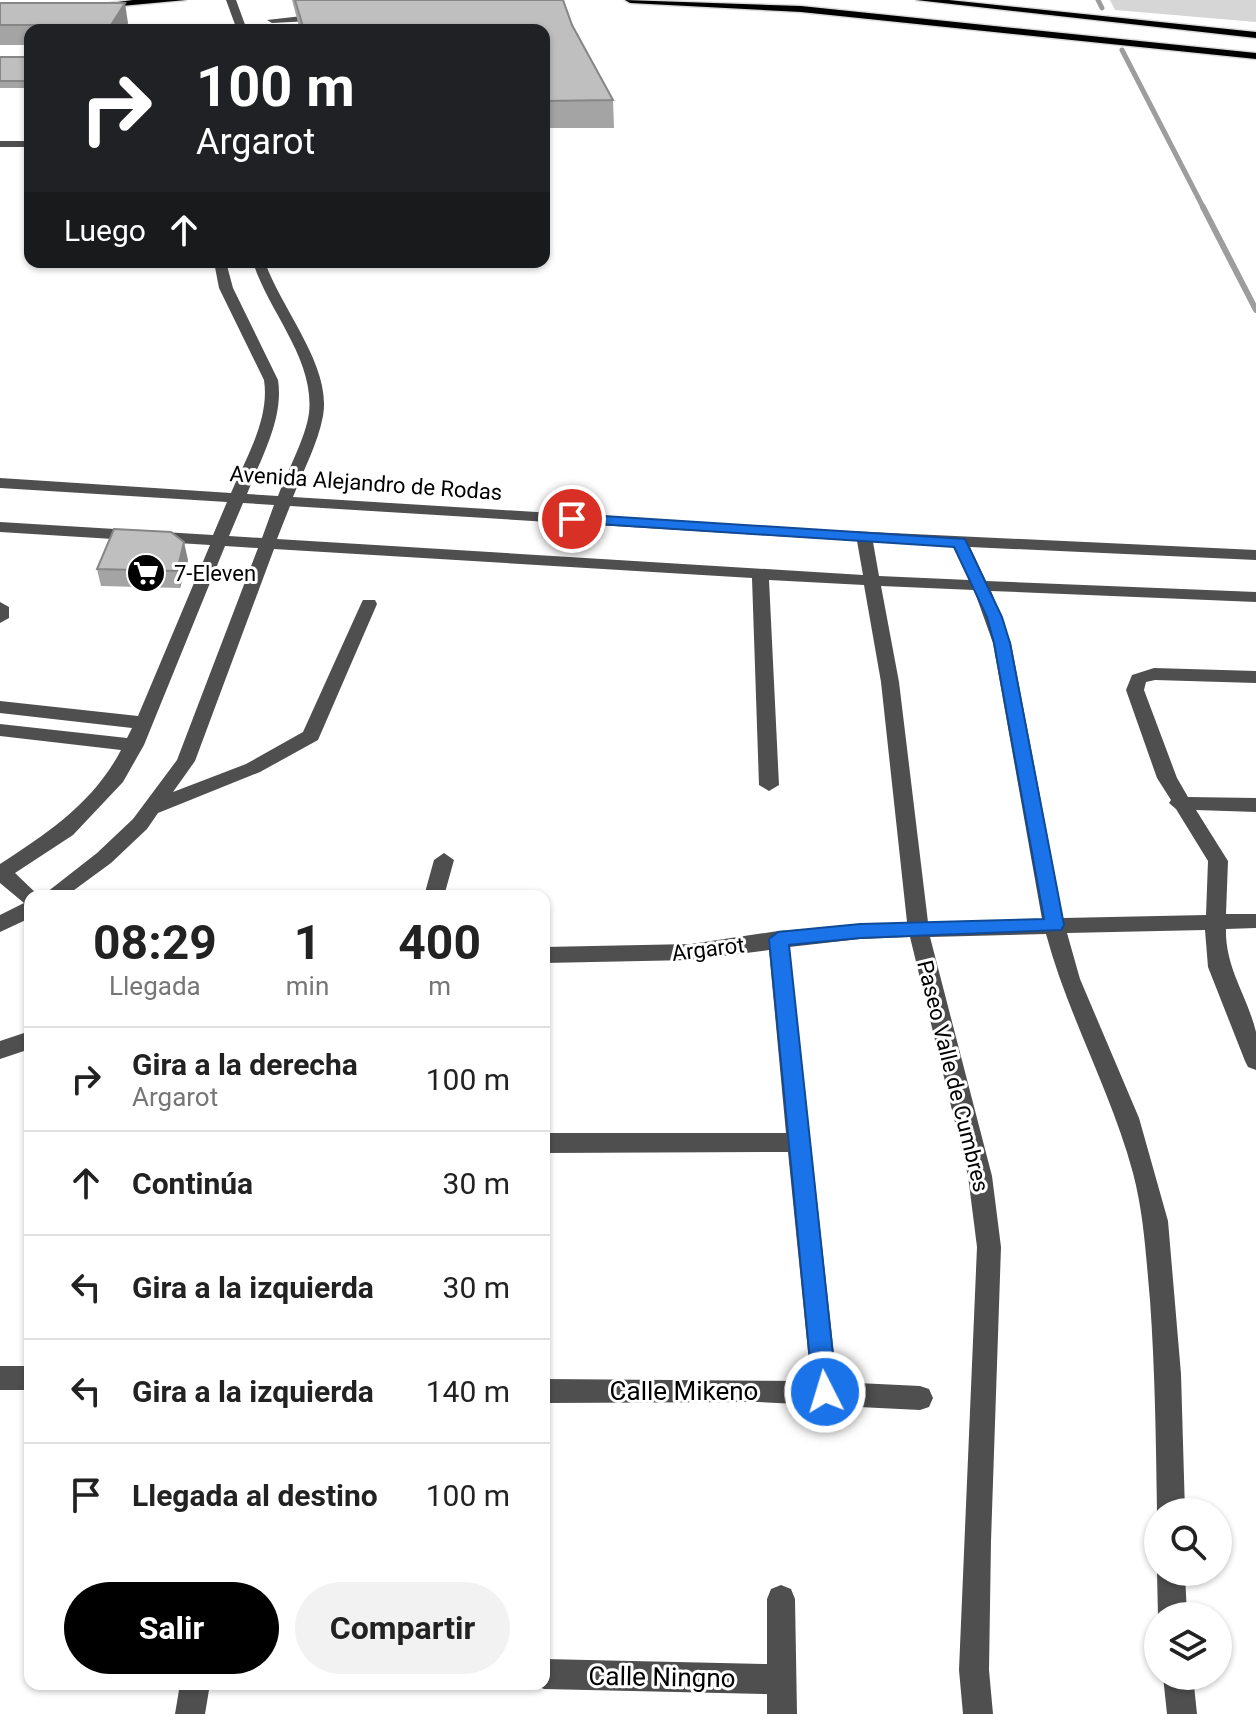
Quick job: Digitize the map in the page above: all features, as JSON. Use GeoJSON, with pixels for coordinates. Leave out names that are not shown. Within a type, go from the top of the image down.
{"type":"FeatureCollection","features":[{"type":"Feature","properties":{"kind":"main road"},"geometry":{"type":"LineString","coordinates":[[88,6],[181,0]]}},
{"type":"Feature","properties":{"kind":"main road"},"geometry":{"type":"LineString","coordinates":[[630,0],[801,9],[1256,56]]}},
{"type":"Feature","properties":{"kind":"main road"},"geometry":{"type":"LineString","coordinates":[[921,0],[1256,35]]}},
{"type":"Feature","properties":{"kind":"main road"},"geometry":{"type":"LineString","coordinates":[[1101,39],[1108,18]]}},
{"type":"Feature","properties":{"kind":"street"},"geometry":{"type":"LineString","coordinates":[[231,0],[240,24]]}},
{"type":"Feature","properties":{"kind":"street"},"geometry":{"type":"LineString","coordinates":[[267,6],[274,24]]}},
{"type":"Feature","properties":{"kind":"street"},"geometry":{"type":"LineString","coordinates":[[279,24],[311,18],[323,24]]}},
{"type":"Feature","properties":{"kind":"street"},"geometry":{"type":"LineString","coordinates":[[0,144],[24,144]]}},
{"type":"Feature","properties":{"kind":"street"},"geometry":{"type":"LineString","coordinates":[[24,893],[1,874],[66,830],[97,801],[116,778],[135,745],[268,423],[273,393],[267,367],[226,288],[221,268]]}},
{"type":"Feature","properties":{"kind":"street"},"geometry":{"type":"LineString","coordinates":[[60,890],[104,858],[152,808],[186,761],[316,415],[315,380],[305,350],[262,268]]}},
{"type":"Feature","properties":{"kind":"street","name":"Avenida Alejandro de Rodas"},"geometry":{"type":"LineString","coordinates":[[0,483],[864,537],[1256,555]]}},
{"type":"Feature","properties":{"kind":"street"},"geometry":{"type":"LineString","coordinates":[[0,527],[980,587],[1256,597]]}},
{"type":"Feature","properties":{"kind":"street","name":"Paseo Valle de Cumbres"},"geometry":{"type":"LineString","coordinates":[[864,537],[890,682],[918,929],[980,1176],[989,1247],[977,1541],[974,1670],[978,1714]]}},
{"type":"Feature","properties":{"kind":"street"},"geometry":{"type":"LineString","coordinates":[[960,542],[995,617],[1015,702],[1054,925],[1069,979],[1131,1132],[1156,1221],[1168,1374],[1171,1498]]}},
{"type":"Feature","properties":{"kind":"street"},"geometry":{"type":"LineString","coordinates":[[760,574],[769,785]]}},
{"type":"Feature","properties":{"kind":"street"},"geometry":{"type":"LineString","coordinates":[[152,808],[262,764],[311,736],[369,604]]}},
{"type":"Feature","properties":{"kind":"street"},"geometry":{"type":"LineString","coordinates":[[0,607],[0,618]]}},
{"type":"Feature","properties":{"kind":"street"},"geometry":{"type":"LineString","coordinates":[[1256,677],[1154,674],[1138,679],[1135,690],[1179,803],[1218,861],[1214,921],[1219,967],[1256,1061]]}},
{"type":"Feature","properties":{"kind":"street"},"geometry":{"type":"LineString","coordinates":[[0,707],[144,723]]}},
{"type":"Feature","properties":{"kind":"street"},"geometry":{"type":"LineString","coordinates":[[0,730],[135,745]]}},
{"type":"Feature","properties":{"kind":"street"},"geometry":{"type":"LineString","coordinates":[[1179,803],[1256,805]]}},
{"type":"Feature","properties":{"kind":"street"},"geometry":{"type":"LineString","coordinates":[[436,890],[444,860]]}},
{"type":"Feature","properties":{"kind":"street"},"geometry":{"type":"LineString","coordinates":[[0,924],[24,912]]}},
{"type":"Feature","properties":{"kind":"street","name":"Argarot"},"geometry":{"type":"LineString","coordinates":[[550,955],[661,954],[778,939],[918,929],[1256,921]]}},
{"type":"Feature","properties":{"kind":"street"},"geometry":{"type":"LineString","coordinates":[[778,939],[825,1392]]}},
{"type":"Feature","properties":{"kind":"street"},"geometry":{"type":"LineString","coordinates":[[0,1050],[24,1042]]}},
{"type":"Feature","properties":{"kind":"street"},"geometry":{"type":"LineString","coordinates":[[550,1143],[801,1142]]}},
{"type":"Feature","properties":{"kind":"street"},"geometry":{"type":"LineString","coordinates":[[0,1378],[24,1378]]}},
{"type":"Feature","properties":{"kind":"street","name":"Calle Mikeno"},"geometry":{"type":"LineString","coordinates":[[550,1391],[825,1392],[920,1398]]}},
{"type":"Feature","properties":{"kind":"street"},"geometry":{"type":"LineString","coordinates":[[781,1599],[779,1679],[782,1714]]}},
{"type":"Feature","properties":{"kind":"street","name":"Calle Ningno"},"geometry":{"type":"LineString","coordinates":[[550,1674],[779,1679]]}},
{"type":"Feature","properties":{"kind":"street"},"geometry":{"type":"LineString","coordinates":[[190,1714],[194,1690]]}},
{"type":"Feature","properties":{"kind":"street"},"geometry":{"type":"LineString","coordinates":[[1179,1690],[1182,1714]]}},
{"type":"Feature","properties":{"kind":"shaded area"},"geometry":{"type":"Polygon","coordinates":[[[1110,0],[1256,0],[1256,22],[1115,10],[1110,0]]]}},
{"type":"Feature","properties":{"kind":"building"},"geometry":{"type":"Polygon","coordinates":[[[295,0],[563,0],[572,25],[613,100],[550,101],[550,24],[302,24],[295,0]]]}},
{"type":"Feature","properties":{"kind":"building"},"geometry":{"type":"Polygon","coordinates":[[[0,3],[125,3],[112,24],[0,25],[0,3]]]}},
{"type":"Feature","properties":{"kind":"building"},"geometry":{"type":"Polygon","coordinates":[[[0,57],[24,57],[24,81],[0,81],[0,57]]]}},
{"type":"Feature","properties":{"kind":"building"},"geometry":{"type":"Polygon","coordinates":[[[114,529],[171,532],[184,542],[177,571],[97,569],[114,529]]]}},
{"type":"Feature","properties":{"kind":"waterway"},"geometry":{"type":"LineString","coordinates":[[1098,0],[1102,8]]}},
{"type":"Feature","properties":{"kind":"waterway"},"geometry":{"type":"LineString","coordinates":[[1122,50],[1204,209]]}},
{"type":"Feature","properties":{"kind":"waterway"},"geometry":{"type":"LineString","coordinates":[[1203,207],[1256,310]]}},
{"type":"Feature","properties":{"kind":"place","name":"7-Eleven"},"geometry":{"type":"Point","coordinates":[146,573]}},
{"type":"Feature","properties":{"kind":"route"},"geometry":{"type":"LineString","coordinates":[[572,519],[960,542],[995,617],[1015,702],[1054,925],[860,931],[778,939],[825,1392]]}}]}
